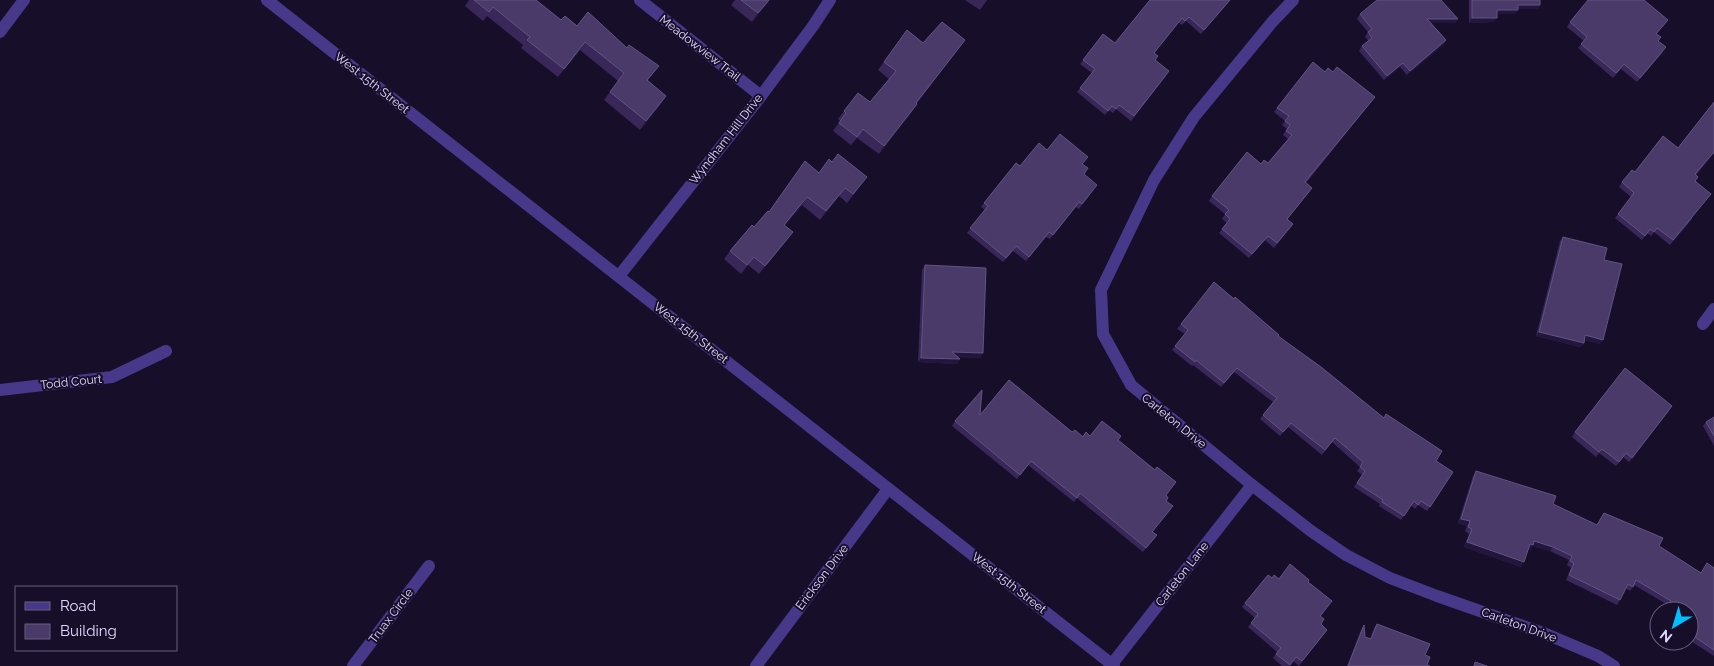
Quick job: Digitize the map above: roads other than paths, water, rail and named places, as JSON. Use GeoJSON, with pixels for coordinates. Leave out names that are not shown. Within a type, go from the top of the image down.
{"type":"FeatureCollection","features":[{"type":"Feature","properties":{"kind":"street"},"geometry":{"type":"LineString","coordinates":[[0,32],[24,0]]}},
{"type":"Feature","properties":{"kind":"street","name":"West 15th Street"},"geometry":{"type":"LineString","coordinates":[[267,0],[1113,665]]}},
{"type":"Feature","properties":{"kind":"street","name":"Meadowview Trail"},"geometry":{"type":"LineString","coordinates":[[640,0],[761,96]]}},
{"type":"Feature","properties":{"kind":"street","name":"Wyndham Hill Drive"},"geometry":{"type":"LineString","coordinates":[[619,276],[761,96],[830,0]]}},
{"type":"Feature","properties":{"kind":"street","name":"Carleton Drive"},"geometry":{"type":"LineString","coordinates":[[1293,0],[1220,85],[1181,136],[1154,180],[1101,290],[1103,334],[1131,385],[1252,485],[1311,531],[1346,555],[1390,578],[1546,634],[1598,656],[1614,666]]}},
{"type":"Feature","properties":{"kind":"street"},"geometry":{"type":"LineString","coordinates":[[1703,324],[1714,309]]}},
{"type":"Feature","properties":{"kind":"street","name":"Todd Court"},"geometry":{"type":"LineString","coordinates":[[0,390],[112,377],[166,351]]}},
{"type":"Feature","properties":{"kind":"street","name":"Carleton Lane"},"geometry":{"type":"LineString","coordinates":[[1113,665],[1252,485]]}},
{"type":"Feature","properties":{"kind":"street","name":"Erickson Drive"},"geometry":{"type":"LineString","coordinates":[[756,666],[888,489]]}},
{"type":"Feature","properties":{"kind":"street","name":"Truax Circle"},"geometry":{"type":"LineString","coordinates":[[352,666],[429,566]]}}]}
